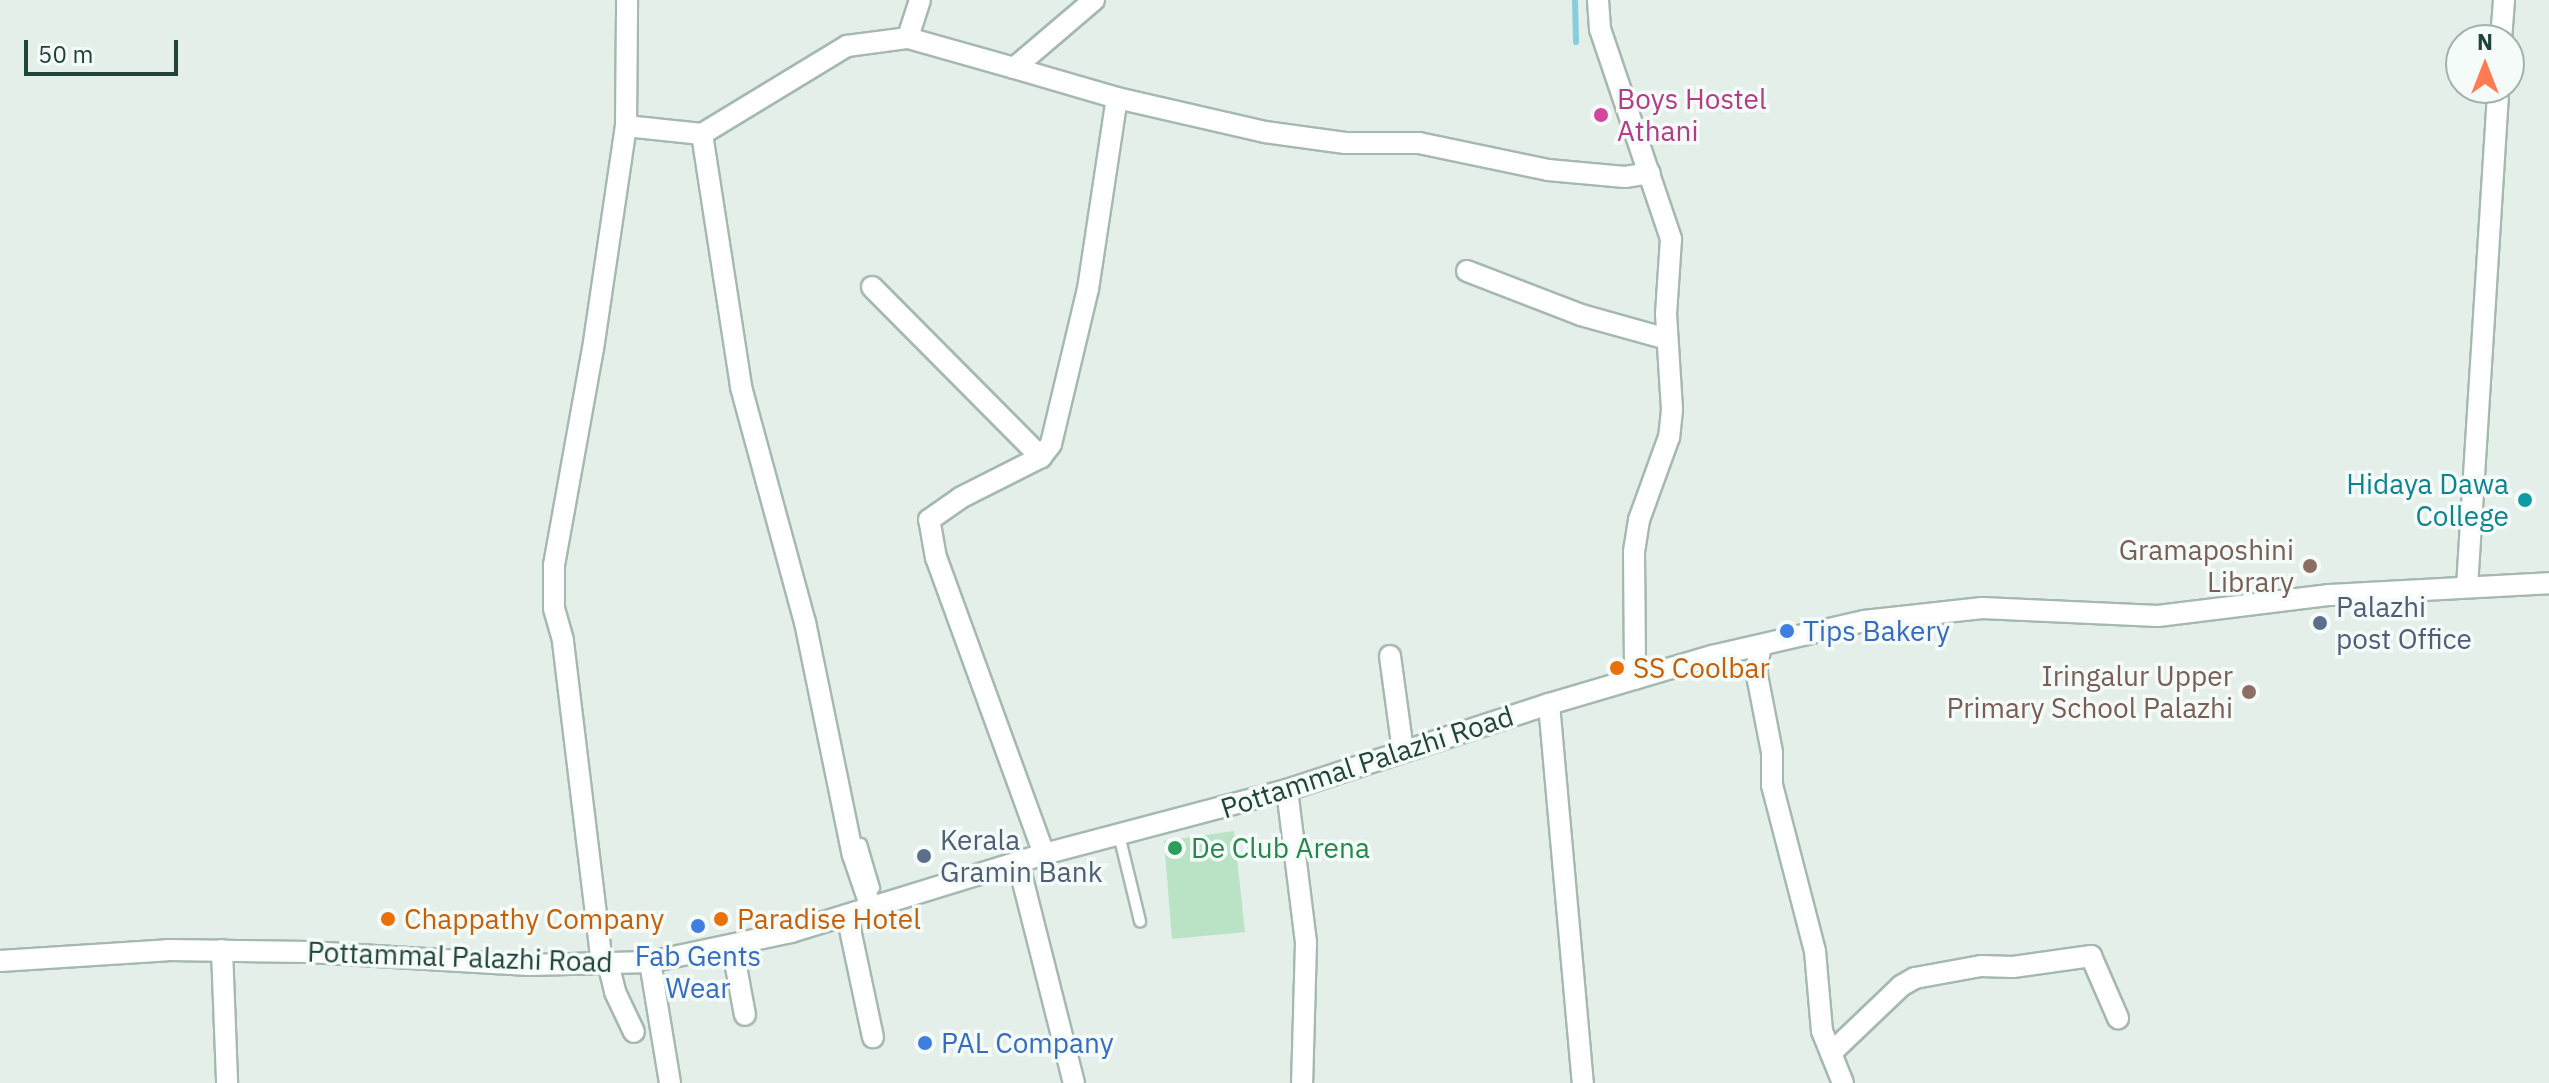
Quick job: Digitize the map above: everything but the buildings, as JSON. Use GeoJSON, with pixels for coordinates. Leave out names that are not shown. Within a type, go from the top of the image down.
{"type":"FeatureCollection","features":[{"type":"Feature","properties":{"kind":"street"},"geometry":{"type":"LineString","coordinates":[[627,0],[626,126],[593,349],[554,565],[554,608],[563,640],[605,964],[634,1032]]}},
{"type":"Feature","properties":{"kind":"street"},"geometry":{"type":"LineString","coordinates":[[908,38],[920,0]]}},
{"type":"Feature","properties":{"kind":"street"},"geometry":{"type":"LineString","coordinates":[[1014,68],[1094,0]]}},
{"type":"Feature","properties":{"kind":"street"},"geometry":{"type":"LineString","coordinates":[[1598,0],[1600,29],[1671,239],[1667,339],[1672,410],[1669,437],[1639,520],[1634,552],[1635,679]]}},
{"type":"Feature","properties":{"kind":"street"},"geometry":{"type":"LineString","coordinates":[[2502,24],[2504,0]]}},
{"type":"Feature","properties":{"kind":"street"},"geometry":{"type":"LineString","coordinates":[[626,126],[702,134],[847,46],[908,38],[1117,98],[1228,126],[1345,143],[1419,143],[1548,170],[1625,177],[1650,173]]}},
{"type":"Feature","properties":{"kind":"street"},"geometry":{"type":"LineString","coordinates":[[1044,854],[936,558],[929,520],[960,498],[1041,457],[1051,444],[1076,347],[1117,98]]}},
{"type":"Feature","properties":{"kind":"street"},"geometry":{"type":"LineString","coordinates":[[2467,587],[2497,104]]}},
{"type":"Feature","properties":{"kind":"street"},"geometry":{"type":"LineString","coordinates":[[702,134],[741,387],[805,622],[853,855],[875,907]]}},
{"type":"Feature","properties":{"kind":"street"},"geometry":{"type":"LineString","coordinates":[[1467,271],[1581,315],[1667,339]]}},
{"type":"Feature","properties":{"kind":"street"},"geometry":{"type":"LineString","coordinates":[[872,287],[1041,457]]}},
{"type":"Feature","properties":{"kind":"street","name":"Pottammal Palazhi Road"},"geometry":{"type":"LineString","coordinates":[[0,961],[168,950],[222,950],[529,965],[650,962],[732,945],[847,915],[1044,854],[1287,790],[1635,679],[1864,621],[1982,608],[2158,616],[2330,595],[2549,583]]}},
{"type":"Feature","properties":{"kind":"street"},"geometry":{"type":"LineString","coordinates":[[1761,646],[1756,670],[1772,752],[1772,785],[1815,951],[1822,1031],[1843,1083]]}},
{"type":"Feature","properties":{"kind":"street"},"geometry":{"type":"LineString","coordinates":[[1390,656],[1403,751]]}},
{"type":"Feature","properties":{"kind":"street"},"geometry":{"type":"LineString","coordinates":[[1549,704],[1583,1083]]}},
{"type":"Feature","properties":{"kind":"street"},"geometry":{"type":"LineString","coordinates":[[1287,790],[1306,943],[1302,1083]]}},
{"type":"Feature","properties":{"kind":"street"},"geometry":{"type":"LineString","coordinates":[[1018,862],[1074,1083]]}},
{"type":"Feature","properties":{"kind":"street"},"geometry":{"type":"LineString","coordinates":[[847,915],[873,1037]]}},
{"type":"Feature","properties":{"kind":"street"},"geometry":{"type":"LineString","coordinates":[[732,945],[745,1015]]}},
{"type":"Feature","properties":{"kind":"street"},"geometry":{"type":"LineString","coordinates":[[222,950],[227,1083]]}},
{"type":"Feature","properties":{"kind":"street"},"geometry":{"type":"LineString","coordinates":[[1831,1053],[1901,986],[1915,978],[1981,966],[2013,967],[2091,956],[2118,1018]]}},
{"type":"Feature","properties":{"kind":"street"},"geometry":{"type":"LineString","coordinates":[[650,962],[670,1083]]}},
{"type":"Feature","properties":{"kind":"lane"},"geometry":{"type":"LineString","coordinates":[[1119,835],[1140,921]]}},
{"type":"Feature","properties":{"kind":"lane"},"geometry":{"type":"LineString","coordinates":[[861,844],[875,907]]}},
{"type":"Feature","properties":{"kind":"green space"},"geometry":{"type":"Polygon","coordinates":[[[1234,831],[1245,932],[1172,939],[1164,841],[1234,831]]]}},
{"type":"Feature","properties":{"kind":"waterway"},"geometry":{"type":"LineString","coordinates":[[1575,0],[1576,42]]}},
{"type":"Feature","properties":{"kind":"place","name":"Boys Hostel Athani"},"geometry":{"type":"Point","coordinates":[1601,115]}},
{"type":"Feature","properties":{"kind":"place","name":"Hidaya Dawa College"},"geometry":{"type":"Point","coordinates":[2525,500]}},
{"type":"Feature","properties":{"kind":"place","name":"Gramaposhini Library"},"geometry":{"type":"Point","coordinates":[2310,566]}},
{"type":"Feature","properties":{"kind":"place","name":"Palazhi post Office"},"geometry":{"type":"Point","coordinates":[2320,623]}},
{"type":"Feature","properties":{"kind":"place","name":"Tips Bakery"},"geometry":{"type":"Point","coordinates":[1787,631]}},
{"type":"Feature","properties":{"kind":"place","name":"SS Coolbar"},"geometry":{"type":"Point","coordinates":[1617,668]}},
{"type":"Feature","properties":{"kind":"place","name":"Iringalur Upper Primary School Palazhi"},"geometry":{"type":"Point","coordinates":[2249,692]}},
{"type":"Feature","properties":{"kind":"place","name":"De Club Arena"},"geometry":{"type":"Point","coordinates":[1175,848]}},
{"type":"Feature","properties":{"kind":"place","name":"Kerala Gramin Bank"},"geometry":{"type":"Point","coordinates":[924,856]}},
{"type":"Feature","properties":{"kind":"place","name":"Chappathy Company"},"geometry":{"type":"Point","coordinates":[388,919]}},
{"type":"Feature","properties":{"kind":"place","name":"Paradise Hotel"},"geometry":{"type":"Point","coordinates":[721,919]}},
{"type":"Feature","properties":{"kind":"place","name":"Fab Gents Wear"},"geometry":{"type":"Point","coordinates":[698,926]}},
{"type":"Feature","properties":{"kind":"place","name":"PAL Company"},"geometry":{"type":"Point","coordinates":[925,1043]}}]}
